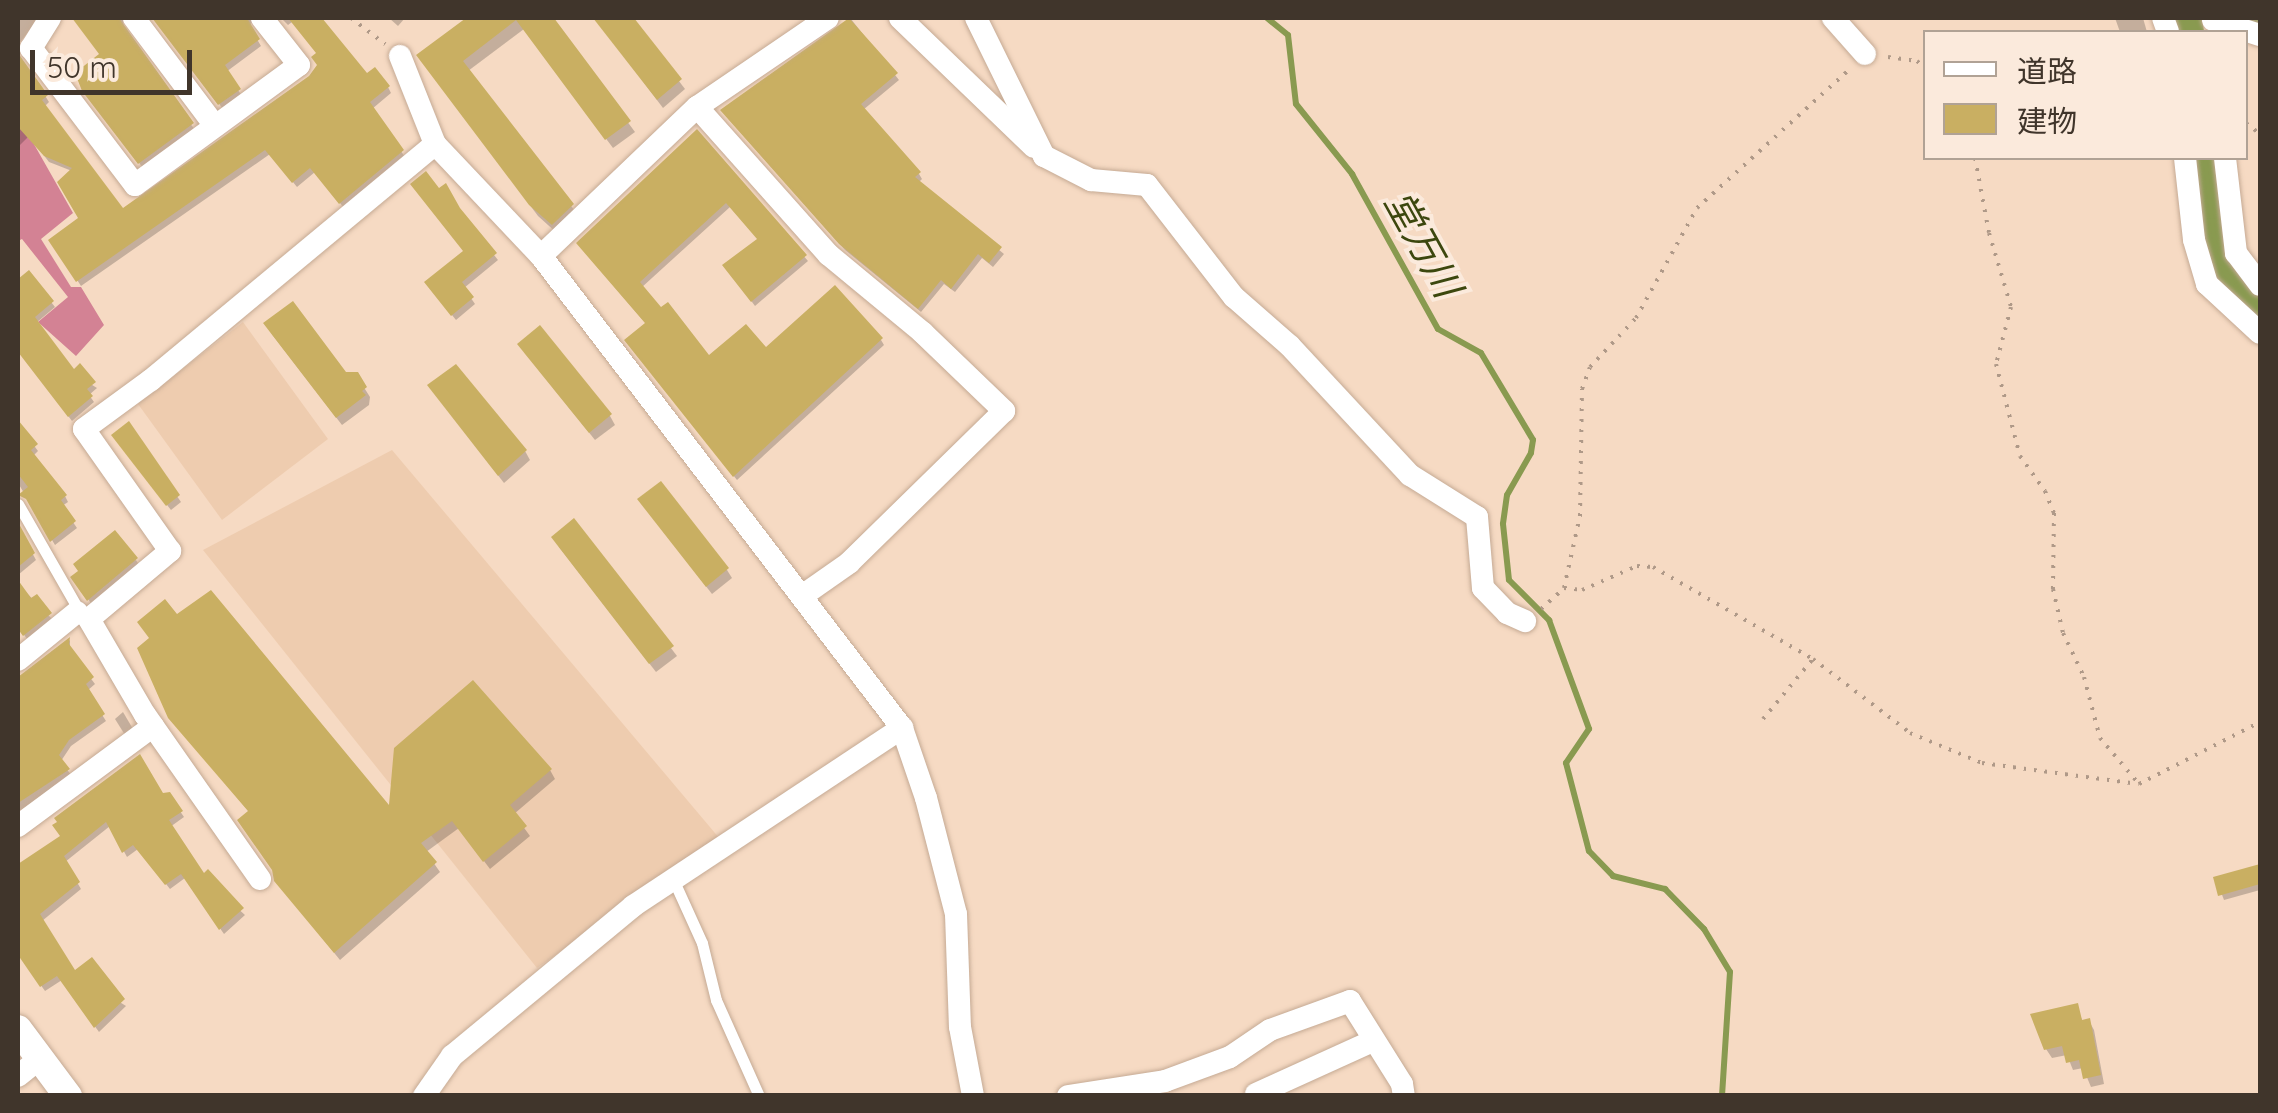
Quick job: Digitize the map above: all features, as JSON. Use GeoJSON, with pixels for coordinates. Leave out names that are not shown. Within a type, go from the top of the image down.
{"type":"FeatureCollection","features":[{"type":"Feature","properties":{"kind":"street"},"geometry":{"type":"LineString","coordinates":[[50,18],[31,48],[135,185],[299,65],[262,18]]}},
{"type":"Feature","properties":{"kind":"street"},"geometry":{"type":"LineString","coordinates":[[134,18],[215,126]]}},
{"type":"Feature","properties":{"kind":"street"},"geometry":{"type":"LineString","coordinates":[[541,256],[696,107],[828,18]]}},
{"type":"Feature","properties":{"kind":"street"},"geometry":{"type":"LineString","coordinates":[[900,18],[1044,156],[1091,180],[1147,185],[1234,297],[1290,346],[1410,475],[1477,517],[1484,588],[1507,613],[1525,620]]}},
{"type":"Feature","properties":{"kind":"street"},"geometry":{"type":"LineString","coordinates":[[976,18],[1044,156]]}},
{"type":"Feature","properties":{"kind":"street"},"geometry":{"type":"LineString","coordinates":[[1846,23],[1865,54]]}},
{"type":"Feature","properties":{"kind":"street"},"geometry":{"type":"LineString","coordinates":[[2214,23],[2239,30]]}},
{"type":"Feature","properties":{"kind":"street"},"geometry":{"type":"LineString","coordinates":[[400,56],[434,144],[541,256],[902,728],[926,798],[956,914],[960,1027],[973,1096]]}},
{"type":"Feature","properties":{"kind":"street"},"geometry":{"type":"LineString","coordinates":[[696,107],[829,255],[922,332],[1004,412],[849,563],[802,596]]}},
{"type":"Feature","properties":{"kind":"street"},"geometry":{"type":"LineString","coordinates":[[18,660],[170,551],[84,430],[151,380],[434,144]]}},
{"type":"Feature","properties":{"kind":"street"},"geometry":{"type":"LineString","coordinates":[[2185,160],[2194,240],[2208,284],[2260,333]]}},
{"type":"Feature","properties":{"kind":"street"},"geometry":{"type":"LineString","coordinates":[[2225,160],[2236,254],[2260,285]]}},
{"type":"Feature","properties":{"kind":"street"},"geometry":{"type":"LineString","coordinates":[[83,616],[153,726],[260,880]]}},
{"type":"Feature","properties":{"kind":"street"},"geometry":{"type":"LineString","coordinates":[[18,826],[153,726]]}},
{"type":"Feature","properties":{"kind":"street"},"geometry":{"type":"LineString","coordinates":[[424,1096],[452,1056],[632,906],[902,728]]}},
{"type":"Feature","properties":{"kind":"street"},"geometry":{"type":"LineString","coordinates":[[1068,1096],[1165,1081],[1230,1057],[1270,1030],[1350,1001],[1402,1084],[1404,1096]]}},
{"type":"Feature","properties":{"kind":"street"},"geometry":{"type":"LineString","coordinates":[[18,1030],[29,1067],[68,1096]]}},
{"type":"Feature","properties":{"kind":"street"},"geometry":{"type":"LineString","coordinates":[[1256,1094],[1373,1041]]}},
{"type":"Feature","properties":{"kind":"street"},"geometry":{"type":"LineString","coordinates":[[438,1075],[452,1096]]}},
{"type":"Feature","properties":{"kind":"lane"},"geometry":{"type":"LineString","coordinates":[[18,504],[83,616]]}},
{"type":"Feature","properties":{"kind":"lane"},"geometry":{"type":"LineString","coordinates":[[673,880],[702,943],[716,1000],[758,1096]]}},
{"type":"Feature","properties":{"kind":"path"},"geometry":{"type":"LineString","coordinates":[[351,18],[400,56]]}},
{"type":"Feature","properties":{"kind":"path"},"geometry":{"type":"LineString","coordinates":[[1548,604],[1564,588],[1580,516],[1582,389],[1590,367],[1636,318],[1697,208],[1865,54],[1917,61],[1923,67]]}},
{"type":"Feature","properties":{"kind":"path"},"geometry":{"type":"LineString","coordinates":[[1975,160],[1989,233],[2011,307],[1996,364],[2020,456],[2046,490],[2054,513],[2053,589],[2063,634],[2084,676],[2100,738],[2139,784]]}},
{"type":"Feature","properties":{"kind":"path"},"geometry":{"type":"LineString","coordinates":[[1564,588],[1582,590],[1637,566],[1652,567],[1813,660],[1938,748],[1982,763],[2139,784],[2260,722]]}},
{"type":"Feature","properties":{"kind":"path"},"geometry":{"type":"LineString","coordinates":[[1763,720],[1813,660]]}},
{"type":"Feature","properties":{"kind":"shaded area"},"geometry":{"type":"Polygon","coordinates":[[[18,116],[73,213],[41,239],[71,287],[81,287],[104,325],[76,356],[38,322],[68,297],[22,239],[18,241],[18,116]]]}},
{"type":"Feature","properties":{"kind":"shaded area"},"geometry":{"type":"Polygon","coordinates":[[[243,322],[328,439],[222,520],[138,404],[243,322]]]}},
{"type":"Feature","properties":{"kind":"shaded area"},"geometry":{"type":"Polygon","coordinates":[[[392,450],[720,839],[537,968],[203,550],[392,450]]]}},
{"type":"Feature","properties":{"kind":"building"},"geometry":{"type":"Polygon","coordinates":[[[72,18],[119,18],[194,123],[138,164],[82,91],[75,73],[99,54],[72,18]]]}},
{"type":"Feature","properties":{"kind":"building"},"geometry":{"type":"Polygon","coordinates":[[[152,18],[247,18],[260,39],[225,65],[241,89],[218,105],[152,18]]]}},
{"type":"Feature","properties":{"kind":"building"},"geometry":{"type":"Polygon","coordinates":[[[288,18],[322,18],[367,73],[375,67],[390,86],[370,102],[404,150],[339,204],[310,168],[292,183],[265,150],[76,282],[48,240],[78,218],[57,182],[72,168],[44,156],[18,127],[18,53],[48,95],[42,100],[123,208],[309,76],[317,65],[311,57],[316,53],[288,18]]]}},
{"type":"Feature","properties":{"kind":"building"},"geometry":{"type":"Polygon","coordinates":[[[466,18],[554,18],[631,121],[605,140],[516,20],[463,61],[574,204],[552,225],[529,205],[416,55],[466,18]]]}},
{"type":"Feature","properties":{"kind":"building"},"geometry":{"type":"Polygon","coordinates":[[[593,18],[634,18],[682,79],[657,100],[593,18]]]}},
{"type":"Feature","properties":{"kind":"building"},"geometry":{"type":"Polygon","coordinates":[[[849,18],[898,73],[861,104],[921,172],[915,177],[1002,247],[989,263],[978,254],[951,289],[941,280],[918,309],[839,244],[720,110],[849,18]]]}},
{"type":"Feature","properties":{"kind":"building"},"geometry":{"type":"Polygon","coordinates":[[[697,129],[807,255],[751,302],[722,265],[757,239],[726,203],[640,282],[661,307],[668,302],[709,355],[746,324],[766,347],[835,285],[883,338],[733,477],[624,340],[645,323],[576,243],[697,129]]]}},
{"type":"Feature","properties":{"kind":"building"},"geometry":{"type":"Polygon","coordinates":[[[426,171],[439,188],[446,183],[460,208],[497,253],[462,282],[474,297],[451,316],[424,282],[463,251],[410,184],[426,171]]]}},
{"type":"Feature","properties":{"kind":"building"},"geometry":{"type":"Polygon","coordinates":[[[29,270],[54,301],[35,317],[74,369],[80,363],[96,382],[87,389],[93,396],[68,417],[18,352],[18,279],[29,270]]]}},
{"type":"Feature","properties":{"kind":"building"},"geometry":{"type":"Polygon","coordinates":[[[293,301],[346,372],[358,372],[367,387],[362,391],[366,395],[336,418],[263,323],[293,301]]]}},
{"type":"Feature","properties":{"kind":"building"},"geometry":{"type":"Polygon","coordinates":[[[540,325],[612,414],[589,433],[517,344],[540,325]]]}},
{"type":"Feature","properties":{"kind":"building"},"geometry":{"type":"Polygon","coordinates":[[[456,364],[527,450],[498,476],[427,385],[456,364]]]}},
{"type":"Feature","properties":{"kind":"building"},"geometry":{"type":"Polygon","coordinates":[[[18,420],[38,444],[31,450],[67,495],[61,500],[76,521],[50,542],[26,499],[18,495],[28,487],[18,474],[18,420]]]}},
{"type":"Feature","properties":{"kind":"building"},"geometry":{"type":"Polygon","coordinates":[[[129,421],[180,495],[166,506],[111,435],[129,421]]]}},
{"type":"Feature","properties":{"kind":"building"},"geometry":{"type":"Polygon","coordinates":[[[661,481],[729,568],[706,587],[637,499],[661,481]]]}},
{"type":"Feature","properties":{"kind":"building"},"geometry":{"type":"Polygon","coordinates":[[[574,518],[674,646],[649,664],[551,537],[574,518]]]}},
{"type":"Feature","properties":{"kind":"building"},"geometry":{"type":"Polygon","coordinates":[[[18,522],[35,553],[18,567],[18,522]]]}},
{"type":"Feature","properties":{"kind":"building"},"geometry":{"type":"Polygon","coordinates":[[[115,530],[138,558],[87,601],[70,577],[78,571],[73,564],[115,530]]]}},
{"type":"Feature","properties":{"kind":"building"},"geometry":{"type":"Polygon","coordinates":[[[18,580],[31,598],[37,594],[52,613],[23,636],[18,629],[18,580]]]}},
{"type":"Feature","properties":{"kind":"building"},"geometry":{"type":"Polygon","coordinates":[[[211,590],[389,805],[394,748],[473,680],[552,769],[510,805],[527,826],[483,862],[452,821],[421,843],[437,862],[334,953],[274,881],[272,870],[237,820],[248,811],[168,718],[137,648],[149,638],[137,622],[165,599],[177,614],[211,590]]]}},
{"type":"Feature","properties":{"kind":"building"},"geometry":{"type":"Polygon","coordinates":[[[70,637],[69,644],[94,677],[86,684],[105,714],[69,740],[59,755],[70,769],[18,803],[18,677],[70,637]]]}},
{"type":"Feature","properties":{"kind":"building"},"geometry":{"type":"Polygon","coordinates":[[[140,754],[163,793],[170,792],[183,811],[169,820],[204,873],[208,869],[244,908],[219,930],[181,874],[165,885],[133,845],[122,853],[106,822],[64,856],[80,882],[40,914],[75,970],[92,957],[125,999],[94,1028],[57,976],[40,987],[18,955],[18,864],[60,836],[52,825],[57,822],[54,818],[140,754]]]}},
{"type":"Feature","properties":{"kind":"building"},"geometry":{"type":"Polygon","coordinates":[[[2260,864],[2260,884],[2218,896],[2213,877],[2260,864]]]}},
{"type":"Feature","properties":{"kind":"building"},"geometry":{"type":"Polygon","coordinates":[[[2078,1003],[2082,1020],[2090,1018],[2101,1075],[2083,1079],[2079,1060],[2066,1063],[2062,1046],[2044,1050],[2030,1014],[2078,1003]]]}},
{"type":"Feature","properties":{"kind":"waterway","name":"堂万川"},"geometry":{"type":"LineString","coordinates":[[1267,18],[1288,35],[1296,104],[1352,174],[1438,329],[1481,353],[1533,440],[1531,453],[1507,495],[1503,524],[1509,580],[1549,620],[1589,729],[1566,763],[1589,851],[1613,876],[1665,889],[1704,929],[1730,972],[1722,1096]]}},
{"type":"Feature","properties":{"kind":"waterway"},"geometry":{"type":"LineString","coordinates":[[2181,18],[2184,30]]}},
{"type":"Feature","properties":{"kind":"waterway"},"geometry":{"type":"LineString","coordinates":[[2211,160],[2210,238],[2248,299],[2260,308]]}}]}
